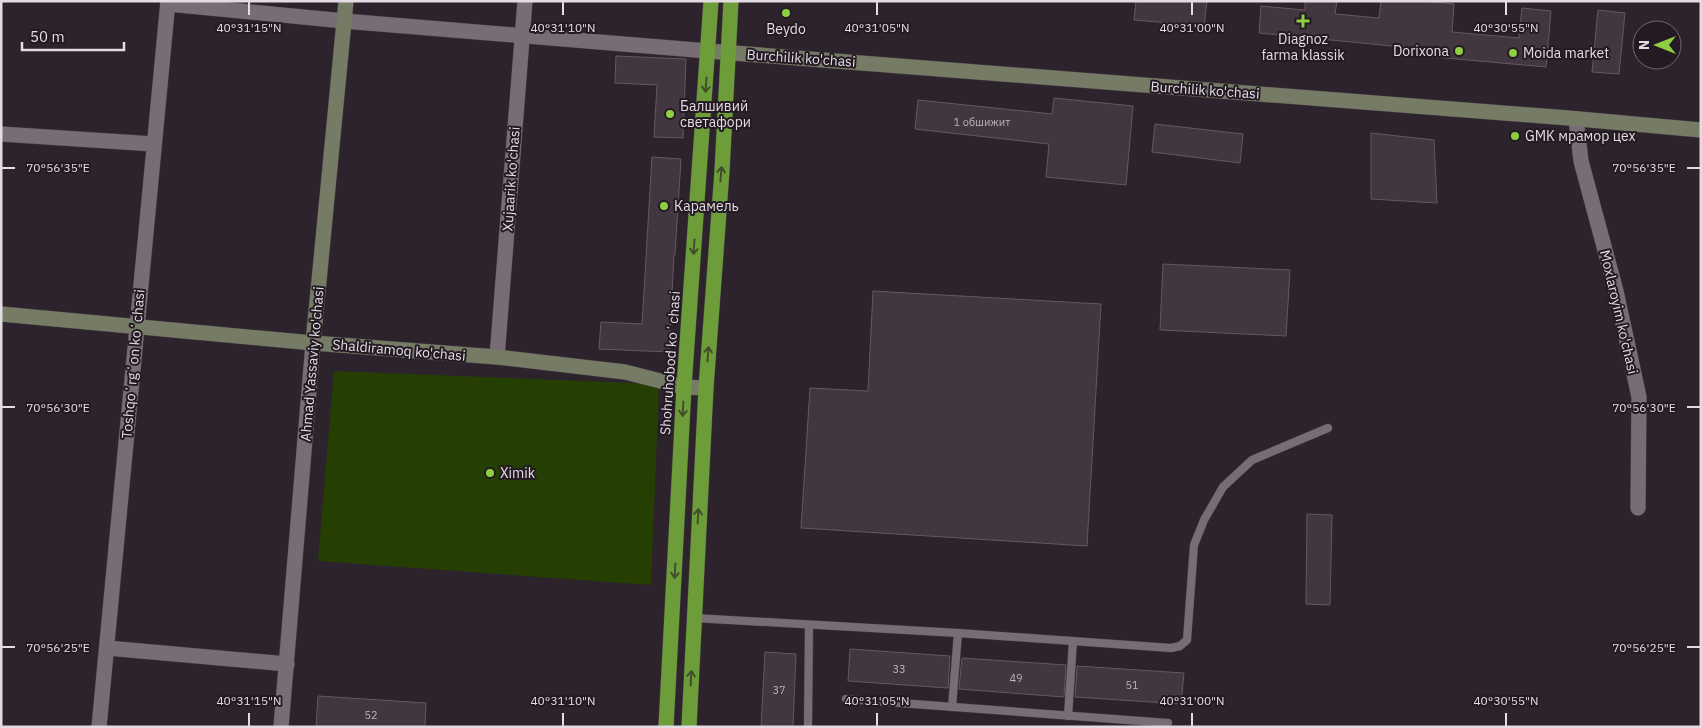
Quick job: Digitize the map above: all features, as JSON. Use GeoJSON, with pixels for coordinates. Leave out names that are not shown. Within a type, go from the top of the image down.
{"type":"FeatureCollection","features":[{"type":"Feature","properties":{"kind":"highway","name":"Shohruhobod koʻchasi"},"geometry":{"type":"LineString","coordinates":[[666,727],[684,387],[711,1]]}},
{"type":"Feature","properties":{"kind":"highway"},"geometry":{"type":"LineString","coordinates":[[689,727],[706,388],[722,171],[731,1]]}},
{"type":"Feature","properties":{"kind":"street","name":"Ahmad Yassaviy ko'chasi"},"geometry":{"type":"LineString","coordinates":[[281,727],[346,1]]}},
{"type":"Feature","properties":{"kind":"street","name":"Xujaarik ko'chasi"},"geometry":{"type":"LineString","coordinates":[[497,358],[525,1]]}},
{"type":"Feature","properties":{"kind":"street"},"geometry":{"type":"LineString","coordinates":[[168,3],[344,21],[708,51]]}},
{"type":"Feature","properties":{"kind":"street","name":"Toshqoʻrgʻon koʻchasi"},"geometry":{"type":"LineString","coordinates":[[99,727],[168,3]]}},
{"type":"Feature","properties":{"kind":"street","name":"Burchilik ko'chasi"},"geometry":{"type":"LineString","coordinates":[[708,51],[1701,130]]}},
{"type":"Feature","properties":{"kind":"street","name":"Moxlaroyim ko'chasi"},"geometry":{"type":"LineString","coordinates":[[1576,119],[1581,161],[1616,291],[1639,397],[1638,508]]}},
{"type":"Feature","properties":{"kind":"street"},"geometry":{"type":"LineString","coordinates":[[1,134],[154,144]]}},
{"type":"Feature","properties":{"kind":"street","name":"Shaldiramoq ko'chasi"},"geometry":{"type":"LineString","coordinates":[[1,314],[497,358],[625,372],[684,387],[706,388]]}},
{"type":"Feature","properties":{"kind":"street"},"geometry":{"type":"LineString","coordinates":[[107,648],[286,664]]}},
{"type":"Feature","properties":{"kind":"lane"},"geometry":{"type":"LineString","coordinates":[[694,618],[958,633],[1170,648],[1180,646],[1187,640],[1194,545],[1204,520],[1223,487],[1252,460],[1328,428]]}},
{"type":"Feature","properties":{"kind":"lane"},"geometry":{"type":"LineString","coordinates":[[808,727],[810,625]]}},
{"type":"Feature","properties":{"kind":"lane"},"geometry":{"type":"LineString","coordinates":[[952,707],[958,633]]}},
{"type":"Feature","properties":{"kind":"lane"},"geometry":{"type":"LineString","coordinates":[[1068,716],[1073,641]]}},
{"type":"Feature","properties":{"kind":"lane"},"geometry":{"type":"LineString","coordinates":[[846,699],[1168,723]]}},
{"type":"Feature","properties":{"kind":"green space","name":"Ximik"},"geometry":{"type":"Polygon","coordinates":[[[334,371],[659,384],[651,585],[318,561],[334,371]]]}},
{"type":"Feature","properties":{"kind":"building"},"geometry":{"type":"Polygon","coordinates":[[[1136,1],[1207,1],[1204,26],[1134,20],[1136,1]]]}},
{"type":"Feature","properties":{"kind":"building"},"geometry":{"type":"Polygon","coordinates":[[[1305,1],[1337,1],[1335,14],[1379,18],[1381,1],[1424,1],[1454,4],[1452,32],[1519,38],[1522,8],[1551,11],[1546,67],[1423,56],[1423,49],[1259,33],[1261,6],[1305,10],[1305,1]]]}},
{"type":"Feature","properties":{"kind":"building"},"geometry":{"type":"Polygon","coordinates":[[[1598,10],[1625,13],[1619,74],[1592,72],[1598,10]]]}},
{"type":"Feature","properties":{"kind":"building","name":"Балшивий светафори"},"geometry":{"type":"Polygon","coordinates":[[[616,56],[686,59],[683,138],[654,137],[657,85],[615,83],[616,56]]]}},
{"type":"Feature","properties":{"kind":"building"},"geometry":{"type":"Polygon","coordinates":[[[1054,98],[1133,106],[1126,185],[1046,177],[1049,144],[915,129],[918,100],[1052,114],[1054,98]]]}},
{"type":"Feature","properties":{"kind":"building"},"geometry":{"type":"Polygon","coordinates":[[[1155,124],[1243,134],[1240,163],[1152,152],[1155,124]]]}},
{"type":"Feature","properties":{"kind":"building"},"geometry":{"type":"Polygon","coordinates":[[[1371,133],[1434,140],[1437,203],[1371,199],[1371,133]]]}},
{"type":"Feature","properties":{"kind":"building"},"geometry":{"type":"Polygon","coordinates":[[[652,157],[681,159],[669,352],[599,349],[601,322],[642,324],[652,157]]]}},
{"type":"Feature","properties":{"kind":"building"},"geometry":{"type":"Polygon","coordinates":[[[1163,264],[1290,270],[1286,336],[1160,330],[1163,264]]]}},
{"type":"Feature","properties":{"kind":"building"},"geometry":{"type":"Polygon","coordinates":[[[873,291],[1101,304],[1087,546],[801,528],[810,388],[868,391],[873,291]]]}},
{"type":"Feature","properties":{"kind":"building"},"geometry":{"type":"Polygon","coordinates":[[[1307,514],[1332,515],[1330,605],[1306,604],[1307,514]]]}},
{"type":"Feature","properties":{"kind":"building"},"geometry":{"type":"Polygon","coordinates":[[[850,649],[950,656],[948,688],[848,681],[850,649]]]}},
{"type":"Feature","properties":{"kind":"building"},"geometry":{"type":"Polygon","coordinates":[[[765,652],[796,654],[793,727],[761,727],[765,652]]]}},
{"type":"Feature","properties":{"kind":"building"},"geometry":{"type":"Polygon","coordinates":[[[962,658],[1066,665],[1064,697],[959,689],[962,658]]]}},
{"type":"Feature","properties":{"kind":"building"},"geometry":{"type":"Polygon","coordinates":[[[1077,666],[1184,673],[1181,704],[1075,697],[1077,666]]]}},
{"type":"Feature","properties":{"kind":"building"},"geometry":{"type":"Polygon","coordinates":[[[318,696],[426,703],[425,727],[316,727],[318,696]]]}},
{"type":"Feature","properties":{"kind":"place","name":"Beydo"},"geometry":{"type":"Point","coordinates":[786,13]}},
{"type":"Feature","properties":{"kind":"place","name":"Diagnoz farma klassik"},"geometry":{"type":"Point","coordinates":[1303,21]}},
{"type":"Feature","properties":{"kind":"place","name":"Dorixona"},"geometry":{"type":"Point","coordinates":[1459,51]}},
{"type":"Feature","properties":{"kind":"place","name":"Moida market"},"geometry":{"type":"Point","coordinates":[1513,53]}},
{"type":"Feature","properties":{"kind":"place","name":"Балшивий светафори"},"geometry":{"type":"Point","coordinates":[670,114]}},
{"type":"Feature","properties":{"kind":"place","name":"GMK мрамор цех"},"geometry":{"type":"Point","coordinates":[1515,136]}},
{"type":"Feature","properties":{"kind":"place","name":"Карамель"},"geometry":{"type":"Point","coordinates":[664,206]}},
{"type":"Feature","properties":{"kind":"place","name":"Ximik"},"geometry":{"type":"Point","coordinates":[490,473]}}]}
